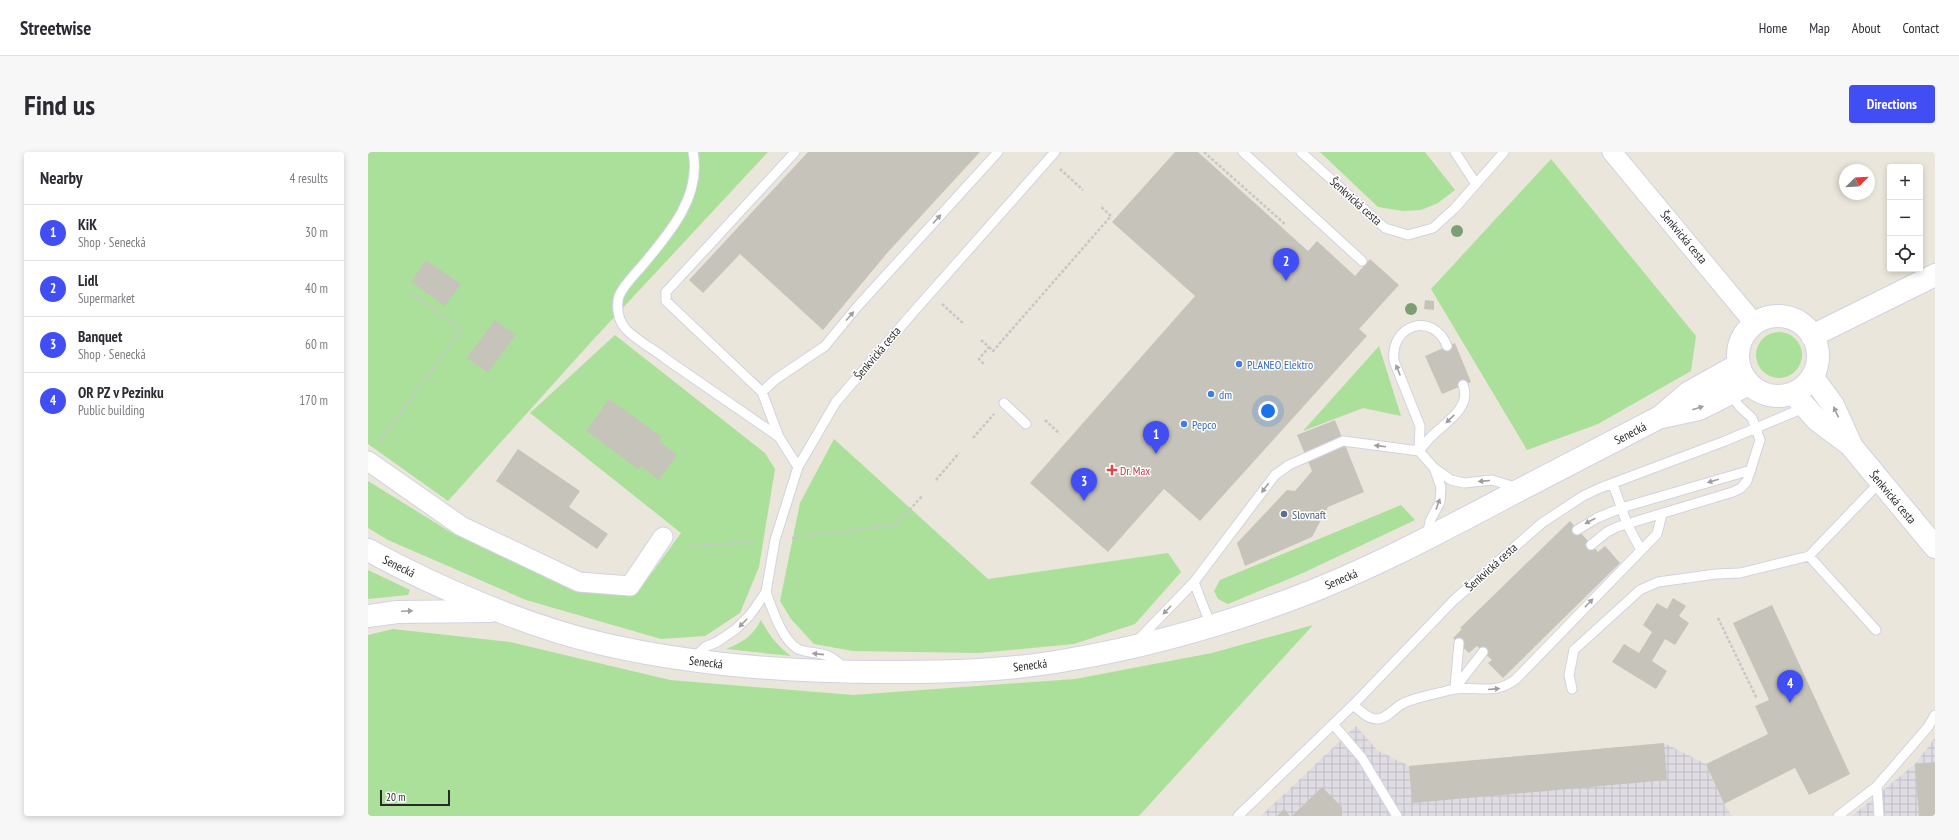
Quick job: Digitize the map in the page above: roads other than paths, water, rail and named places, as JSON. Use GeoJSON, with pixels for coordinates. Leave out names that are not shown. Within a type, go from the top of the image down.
{"type":"FeatureCollection","features":[{"type":"Feature","properties":{"kind":"main road"},"geometry":{"type":"LineString","coordinates":[[1812,336],[1935,275]]}},
{"type":"Feature","properties":{"kind":"main road"},"geometry":{"type":"LineString","coordinates":[[1786,316],[1796,320],[1805,327],[1812,336],[1818,355],[1817,366],[1813,378],[1806,387],[1800,400],[1766,395],[1756,391],[1740,389],[1742,375],[1738,365],[1737,353],[1740,341],[1754,322],[1764,318],[1786,316]]}},
{"type":"Feature","properties":{"kind":"main road","name":"Senecká"},"geometry":{"type":"LineString","coordinates":[[368,550],[429,580],[499,611],[600,644],[690,660],[761,669],[851,672],[989,670],[1065,661],[1131,648],[1211,626],[1319,588],[1426,539],[1660,417],[1688,393],[1738,365]]}},
{"type":"Feature","properties":{"kind":"main road","name":"Šenkvická cesta"},"geometry":{"type":"LineString","coordinates":[[1813,378],[1832,405],[1852,447],[1935,547]]}},
{"type":"Feature","properties":{"kind":"main road","name":"Senecká"},"geometry":{"type":"LineString","coordinates":[[1660,417],[1699,409],[1740,389]]}},
{"type":"Feature","properties":{"kind":"main road","name":"Šenkvická cesta"},"geometry":{"type":"LineString","coordinates":[[1800,400],[1817,420],[1852,447]]}},
{"type":"Feature","properties":{"kind":"main road"},"geometry":{"type":"LineString","coordinates":[[368,616],[411,611],[499,611]]}},
{"type":"Feature","properties":{"kind":"street","name":"Šenkvická cesta"},"geometry":{"type":"LineString","coordinates":[[1612,152],[1754,322]]}},
{"type":"Feature","properties":{"kind":"street"},"geometry":{"type":"LineString","coordinates":[[373,453],[461,526],[579,582],[630,586],[663,537]]}},
{"type":"Feature","properties":{"kind":"lane"},"geometry":{"type":"LineString","coordinates":[[693,152],[694,175],[691,192],[682,211],[664,239],[620,296],[618,309],[620,320],[625,329],[779,437]]}},
{"type":"Feature","properties":{"kind":"lane"},"geometry":{"type":"LineString","coordinates":[[795,152],[666,292],[666,301],[762,392],[779,437],[798,467]]}},
{"type":"Feature","properties":{"kind":"lane"},"geometry":{"type":"LineString","coordinates":[[762,392],[776,379],[825,346],[857,307],[998,152]]}},
{"type":"Feature","properties":{"kind":"lane","name":"Šenkvická cesta"},"geometry":{"type":"LineString","coordinates":[[766,592],[775,540],[798,467],[836,402],[1055,152]]}},
{"type":"Feature","properties":{"kind":"lane"},"geometry":{"type":"LineString","coordinates":[[1243,152],[1362,261]]}},
{"type":"Feature","properties":{"kind":"lane","name":"Šenkvická cesta"},"geometry":{"type":"LineString","coordinates":[[1301,152],[1385,228],[1408,235],[1433,228],[1455,208],[1504,152]]}},
{"type":"Feature","properties":{"kind":"lane"},"geometry":{"type":"LineString","coordinates":[[1455,152],[1476,184]]}},
{"type":"Feature","properties":{"kind":"lane"},"geometry":{"type":"LineString","coordinates":[[1419,451],[1420,426],[1394,361],[1393,350],[1400,335],[1406,330],[1415,326],[1424,326],[1433,329],[1439,333],[1447,346]]}},
{"type":"Feature","properties":{"kind":"lane"},"geometry":{"type":"LineString","coordinates":[[1419,451],[1432,435],[1452,419],[1460,408],[1464,399],[1463,385]]}},
{"type":"Feature","properties":{"kind":"lane"},"geometry":{"type":"LineString","coordinates":[[1590,545],[1607,532],[1627,524],[1734,492],[1741,488],[1747,481],[1760,440],[1752,418],[1739,406],[1740,389]]}},
{"type":"Feature","properties":{"kind":"lane","name":"Šenkvická cesta"},"geometry":{"type":"LineString","coordinates":[[1238,816],[1353,704],[1454,600],[1518,543],[1566,507],[1583,496],[1756,428],[1800,400]]}},
{"type":"Feature","properties":{"kind":"lane"},"geometry":{"type":"LineString","coordinates":[[1004,403],[1026,424]]}},
{"type":"Feature","properties":{"kind":"lane"},"geometry":{"type":"LineString","coordinates":[[1131,648],[1194,582],[1275,475],[1289,465],[1343,441],[1419,451],[1434,468],[1451,480],[1464,483],[1492,480],[1521,489]]}},
{"type":"Feature","properties":{"kind":"lane"},"geometry":{"type":"LineString","coordinates":[[1426,539],[1430,521],[1440,502],[1441,487],[1434,468]]}},
{"type":"Feature","properties":{"kind":"lane"},"geometry":{"type":"LineString","coordinates":[[1578,530],[1597,518],[1622,508],[1751,470]]}},
{"type":"Feature","properties":{"kind":"lane"},"geometry":{"type":"LineString","coordinates":[[1572,689],[1569,675],[1574,650],[1640,590],[1658,582],[1716,574],[1740,573],[1809,556],[1880,482]]}},
{"type":"Feature","properties":{"kind":"lane"},"geometry":{"type":"LineString","coordinates":[[1613,484],[1627,524],[1641,550]]}},
{"type":"Feature","properties":{"kind":"lane"},"geometry":{"type":"LineString","coordinates":[[1353,704],[1367,716],[1376,720],[1385,717],[1403,704],[1455,688],[1496,690],[1507,686],[1516,679],[1657,534],[1662,514]]}},
{"type":"Feature","properties":{"kind":"lane"},"geometry":{"type":"LineString","coordinates":[[1809,556],[1876,630]]}},
{"type":"Feature","properties":{"kind":"lane"},"geometry":{"type":"LineString","coordinates":[[1194,582],[1211,626]]}},
{"type":"Feature","properties":{"kind":"lane"},"geometry":{"type":"LineString","coordinates":[[690,660],[705,647],[717,642],[736,629],[750,615],[766,592]]}},
{"type":"Feature","properties":{"kind":"lane"},"geometry":{"type":"LineString","coordinates":[[766,592],[775,617],[783,632],[797,648],[810,653],[827,655],[851,672]]}},
{"type":"Feature","properties":{"kind":"lane"},"geometry":{"type":"LineString","coordinates":[[1455,688],[1459,643]]}},
{"type":"Feature","properties":{"kind":"lane"},"geometry":{"type":"LineString","coordinates":[[1455,688],[1483,652]]}},
{"type":"Feature","properties":{"kind":"lane"},"geometry":{"type":"LineString","coordinates":[[1838,816],[1877,786],[1928,727],[1935,715]]}},
{"type":"Feature","properties":{"kind":"lane"},"geometry":{"type":"LineString","coordinates":[[1333,724],[1362,758],[1398,816]]}},
{"type":"Feature","properties":{"kind":"lane"},"geometry":{"type":"LineString","coordinates":[[1877,786],[1879,816]]}},
{"type":"Feature","properties":{"kind":"place","name":"Lidl"},"geometry":{"type":"Point","coordinates":[1286,281]}},
{"type":"Feature","properties":{"kind":"place","name":"PLANEO Elektro"},"geometry":{"type":"Point","coordinates":[1239,364]}},
{"type":"Feature","properties":{"kind":"place","name":"dm"},"geometry":{"type":"Point","coordinates":[1211,394]}},
{"type":"Feature","properties":{"kind":"place","name":"Pepco"},"geometry":{"type":"Point","coordinates":[1184,424]}},
{"type":"Feature","properties":{"kind":"place","name":"KiK"},"geometry":{"type":"Point","coordinates":[1156,454]}},
{"type":"Feature","properties":{"kind":"place","name":"Dr. Max"},"geometry":{"type":"Point","coordinates":[1112,470]}},
{"type":"Feature","properties":{"kind":"place","name":"Banquet"},"geometry":{"type":"Point","coordinates":[1084,501]}},
{"type":"Feature","properties":{"kind":"place","name":"Slovnaft"},"geometry":{"type":"Point","coordinates":[1284,514]}},
{"type":"Feature","properties":{"kind":"place","name":"OR PZ v Pezinku"},"geometry":{"type":"Point","coordinates":[1790,703]}}]}
